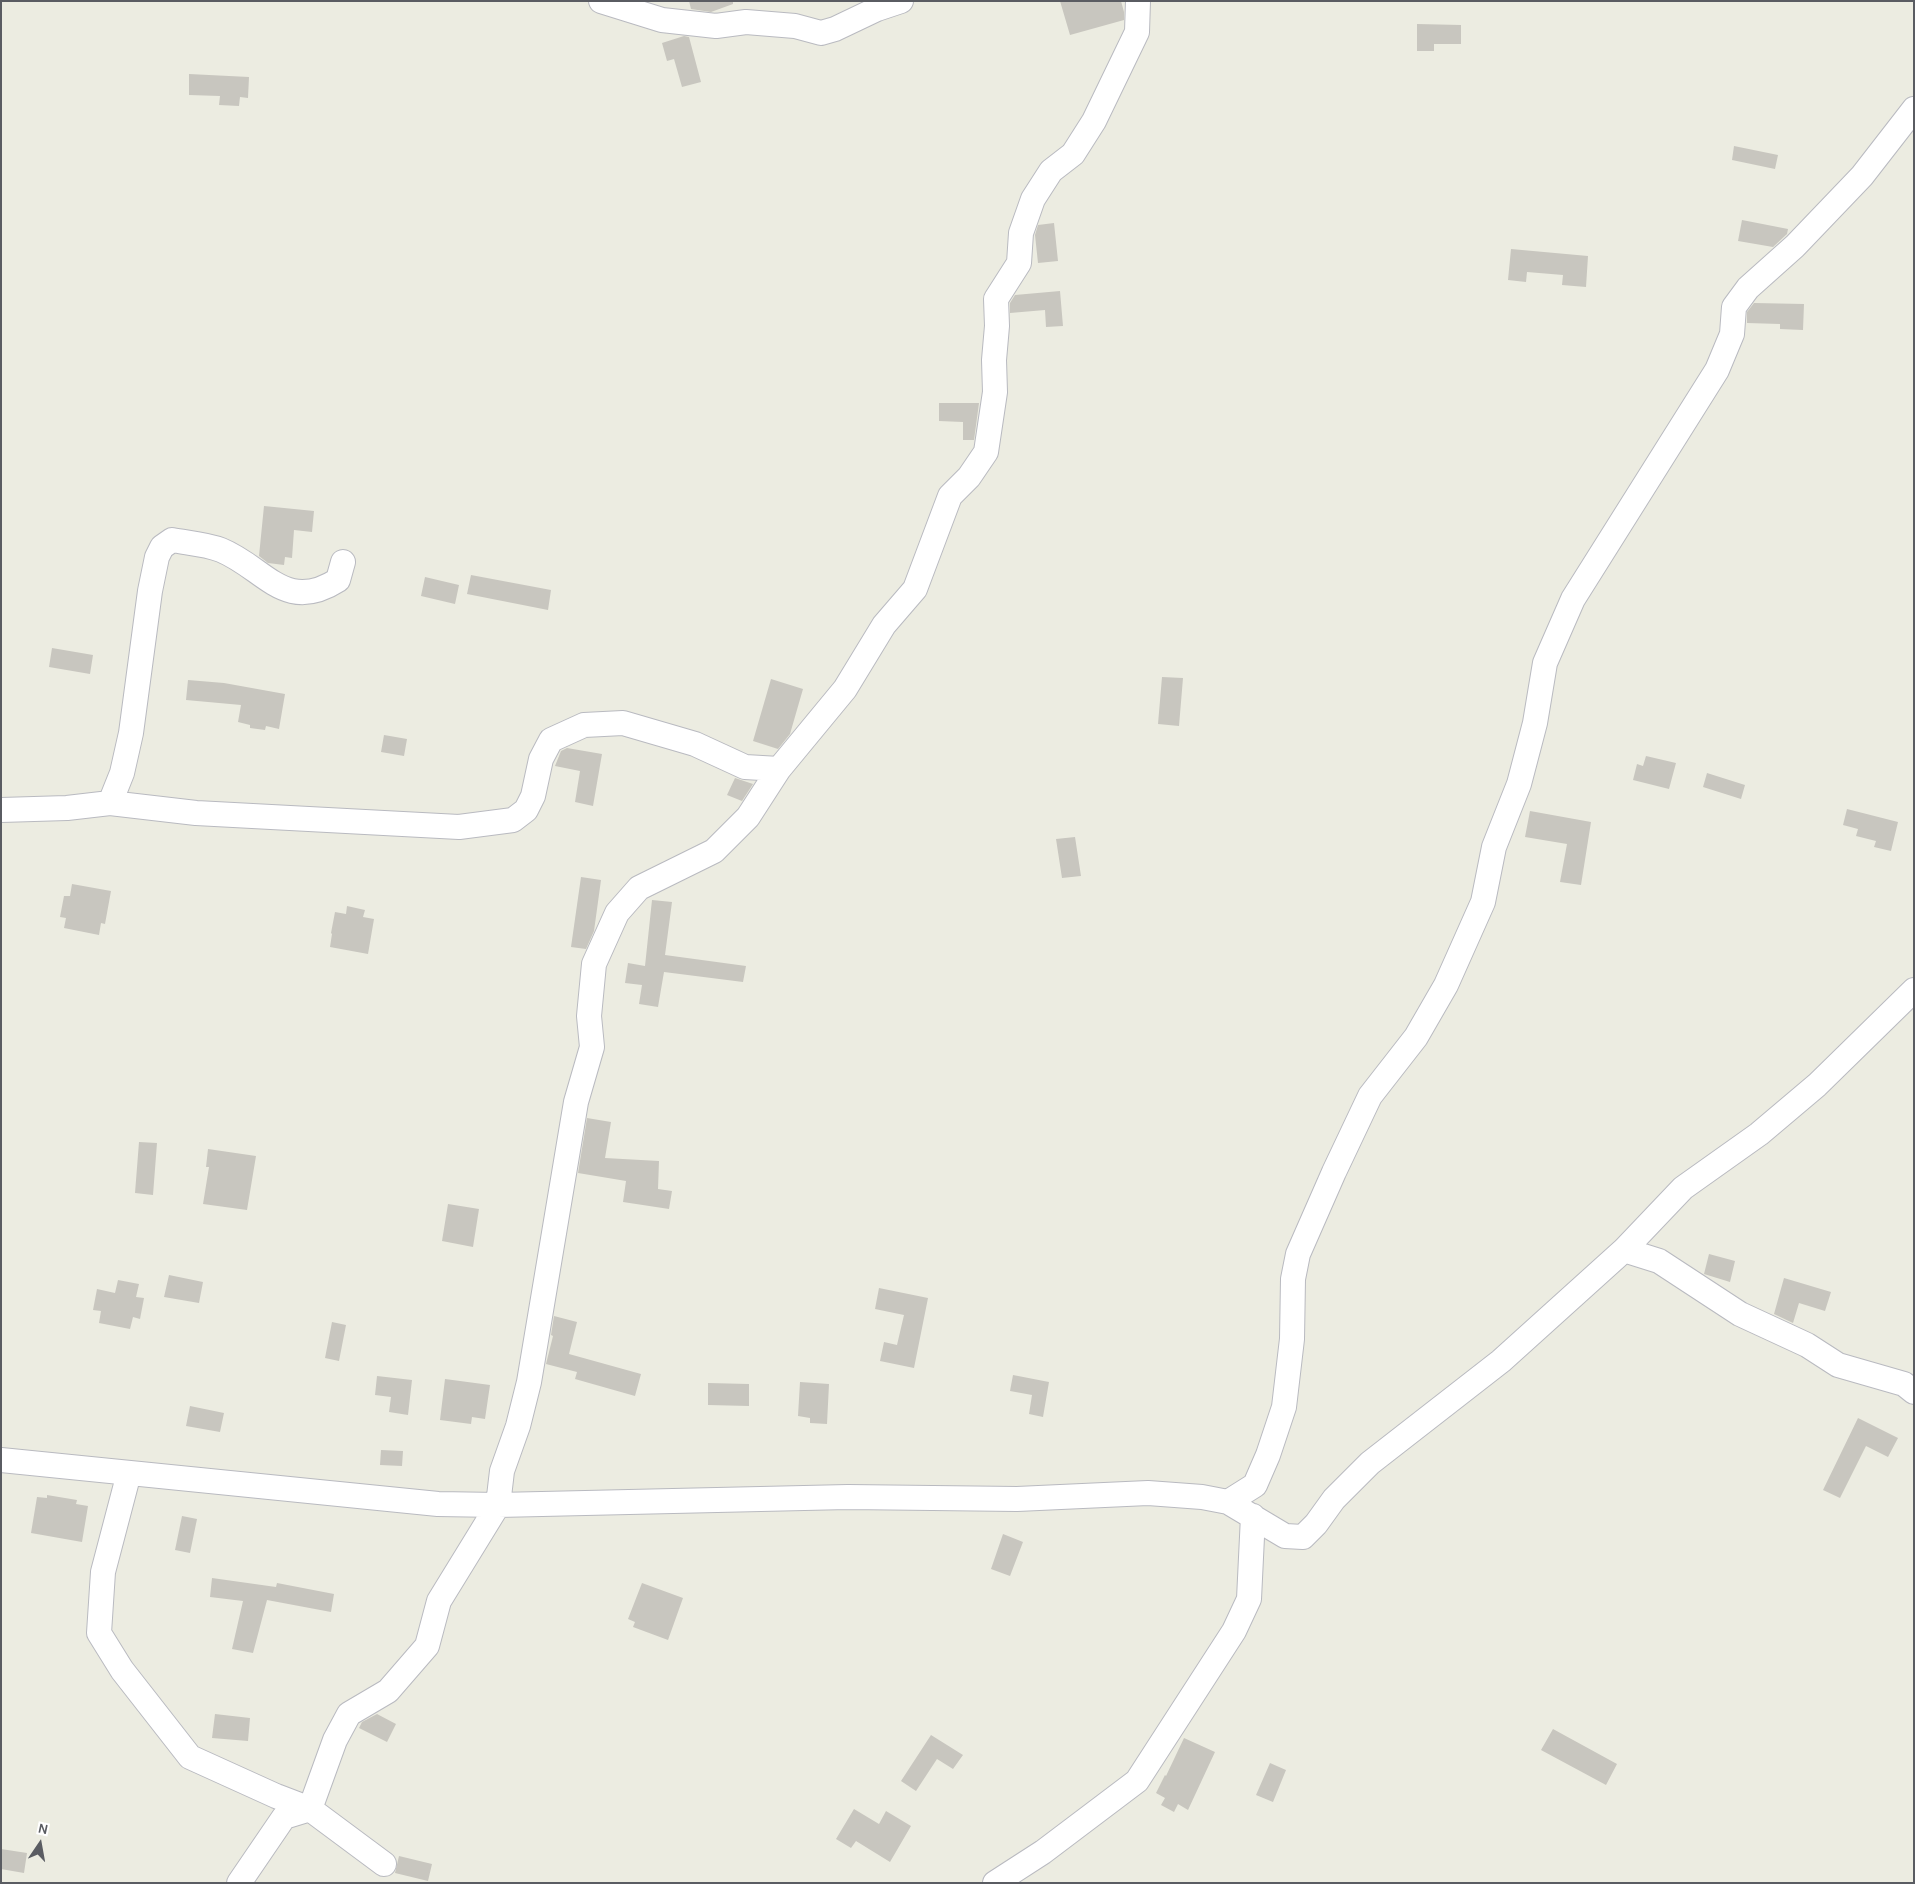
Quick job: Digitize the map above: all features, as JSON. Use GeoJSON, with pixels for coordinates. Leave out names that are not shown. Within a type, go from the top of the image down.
{"type":"FeatureCollection","features":[{"type":"Feature","properties":{"kind":"street"},"geometry":{"type":"LineString","coordinates":[[601,1],[662,20],[716,26],[746,22],[785,25],[821,33],[901,1]]}},
{"type":"Feature","properties":{"kind":"street"},"geometry":{"type":"LineString","coordinates":[[310,1809],[334,1740],[349,1714],[388,1691],[427,1646],[439,1600],[498,1505],[502,1471],[518,1426],[529,1382],[576,1102],[592,1047],[588,1016],[594,964],[616,913],[639,888],[714,851],[748,817],[779,769],[845,689],[884,625],[915,589],[950,496],[969,477],[986,452],[995,392],[996,299],[1019,263],[1021,233],[1033,199],[1051,171],[1073,154],[1094,121],[1137,32],[1138,1]]}},
{"type":"Feature","properties":{"kind":"street"},"geometry":{"type":"LineString","coordinates":[[1228,1502],[1255,1485],[1265,1463],[1284,1407],[1292,1339],[1293,1279],[1298,1254],[1370,1096],[1416,1037],[1441,994],[1483,902],[1494,847],[1520,784],[1535,723],[1545,663],[1573,599],[1717,370],[1732,334],[1734,307],[1748,288],[1795,246],[1862,176],[1914,109]]}},
{"type":"Feature","properties":{"kind":"street"},"geometry":{"type":"LineString","coordinates":[[110,803],[122,773],[131,733],[150,591],[157,557],[162,547],[172,540],[221,550],[272,584],[301,593],[326,588],[338,580],[343,562]]}},
{"type":"Feature","properties":{"kind":"street"},"geometry":{"type":"LineString","coordinates":[[1,810],[67,808],[110,803],[196,813],[458,827],[513,820],[526,810],[533,796],[541,759],[551,740],[584,725],[623,723],[695,744],[745,767],[779,769]]}},
{"type":"Feature","properties":{"kind":"street"},"geometry":{"type":"LineString","coordinates":[[1,1460],[438,1504],[498,1505],[848,1497],[1016,1499],[1148,1493],[1202,1497],[1228,1502],[1285,1536],[1303,1537],[1316,1524],[1334,1499],[1370,1462],[1501,1361],[1624,1250],[1683,1188],[1759,1134],[1795,1104],[1914,990]]}},
{"type":"Feature","properties":{"kind":"street"},"geometry":{"type":"LineString","coordinates":[[1624,1250],[1659,1261],[1740,1314],[1807,1345],[1838,1365],[1904,1384],[1914,1392]]}},
{"type":"Feature","properties":{"kind":"street"},"geometry":{"type":"LineString","coordinates":[[129,1473],[103,1572],[99,1633],[122,1670],[190,1757],[310,1809],[384,1864]]}},
{"type":"Feature","properties":{"kind":"street"},"geometry":{"type":"LineString","coordinates":[[995,1883],[1042,1852],[1137,1781],[1234,1631],[1249,1599],[1253,1516]]}},
{"type":"Feature","properties":{"kind":"street"},"geometry":{"type":"LineString","coordinates":[[239,1883],[284,1818],[310,1809]]}},
{"type":"Feature","properties":{"kind":"building"},"geometry":{"type":"Polygon","coordinates":[[[689,1],[733,1],[733,4],[711,12],[691,9],[689,1]]]}},
{"type":"Feature","properties":{"kind":"building"},"geometry":{"type":"Polygon","coordinates":[[[1060,1],[1121,1],[1124,20],[1070,35],[1060,1]]]}},
{"type":"Feature","properties":{"kind":"building"},"geometry":{"type":"Polygon","coordinates":[[[1417,24],[1461,25],[1461,44],[1434,44],[1434,51],[1417,51],[1417,24]]]}},
{"type":"Feature","properties":{"kind":"building"},"geometry":{"type":"Polygon","coordinates":[[[684,36],[689,37],[701,82],[682,87],[674,59],[667,61],[662,43],[684,36]]]}},
{"type":"Feature","properties":{"kind":"building"},"geometry":{"type":"Polygon","coordinates":[[[189,74],[249,77],[248,98],[240,97],[239,106],[219,105],[220,96],[189,95],[189,74]]]}},
{"type":"Feature","properties":{"kind":"building"},"geometry":{"type":"Polygon","coordinates":[[[1734,146],[1778,155],[1775,169],[1732,160],[1734,146]]]}},
{"type":"Feature","properties":{"kind":"building"},"geometry":{"type":"Polygon","coordinates":[[[1742,220],[1788,229],[1787,234],[1773,247],[1738,241],[1742,220]]]}},
{"type":"Feature","properties":{"kind":"building"},"geometry":{"type":"Polygon","coordinates":[[[1054,223],[1058,261],[1038,263],[1035,235],[1038,225],[1054,223]]]}},
{"type":"Feature","properties":{"kind":"building"},"geometry":{"type":"Polygon","coordinates":[[[1511,249],[1588,256],[1586,287],[1562,285],[1563,275],[1527,272],[1526,282],[1508,280],[1511,249]]]}},
{"type":"Feature","properties":{"kind":"building"},"geometry":{"type":"Polygon","coordinates":[[[1060,291],[1063,326],[1046,327],[1045,310],[1010,313],[1010,303],[1015,295],[1060,291]]]}},
{"type":"Feature","properties":{"kind":"building"},"geometry":{"type":"Polygon","coordinates":[[[1754,303],[1804,304],[1803,330],[1780,329],[1780,324],[1747,323],[1747,312],[1754,303]]]}},
{"type":"Feature","properties":{"kind":"building"},"geometry":{"type":"Polygon","coordinates":[[[939,403],[979,403],[974,440],[963,440],[963,422],[939,421],[939,403]]]}},
{"type":"Feature","properties":{"kind":"building"},"geometry":{"type":"Polygon","coordinates":[[[264,506],[314,511],[312,532],[294,530],[292,558],[285,557],[284,565],[268,563],[259,556],[264,506]]]}},
{"type":"Feature","properties":{"kind":"building"},"geometry":{"type":"Polygon","coordinates":[[[471,575],[551,590],[548,610],[467,594],[471,575]]]}},
{"type":"Feature","properties":{"kind":"building"},"geometry":{"type":"Polygon","coordinates":[[[425,577],[459,585],[455,604],[421,596],[425,577]]]}},
{"type":"Feature","properties":{"kind":"building"},"geometry":{"type":"Polygon","coordinates":[[[52,648],[93,655],[90,674],[49,667],[52,648]]]}},
{"type":"Feature","properties":{"kind":"building"},"geometry":{"type":"Polygon","coordinates":[[[1162,677],[1183,678],[1179,726],[1158,724],[1162,677]]]}},
{"type":"Feature","properties":{"kind":"building"},"geometry":{"type":"Polygon","coordinates":[[[771,679],[803,689],[790,734],[778,749],[753,741],[771,679]]]}},
{"type":"Feature","properties":{"kind":"building"},"geometry":{"type":"Polygon","coordinates":[[[188,680],[224,683],[285,694],[279,729],[266,726],[265,730],[250,728],[250,725],[238,722],[241,705],[186,700],[188,680]]]}},
{"type":"Feature","properties":{"kind":"building"},"geometry":{"type":"Polygon","coordinates":[[[384,735],[407,739],[404,756],[381,752],[384,735]]]}},
{"type":"Feature","properties":{"kind":"building"},"geometry":{"type":"Polygon","coordinates":[[[567,748],[602,754],[593,806],[575,802],[580,771],[555,766],[561,751],[567,748]]]}},
{"type":"Feature","properties":{"kind":"building"},"geometry":{"type":"Polygon","coordinates":[[[1646,756],[1676,763],[1669,789],[1633,780],[1637,764],[1643,766],[1646,756]]]}},
{"type":"Feature","properties":{"kind":"building"},"geometry":{"type":"Polygon","coordinates":[[[1707,773],[1745,785],[1741,799],[1703,787],[1707,773]]]}},
{"type":"Feature","properties":{"kind":"building"},"geometry":{"type":"Polygon","coordinates":[[[735,778],[753,784],[742,801],[727,795],[735,778]]]}},
{"type":"Feature","properties":{"kind":"building"},"geometry":{"type":"Polygon","coordinates":[[[1847,809],[1898,822],[1891,851],[1874,847],[1876,841],[1856,836],[1858,829],[1843,825],[1847,809]]]}},
{"type":"Feature","properties":{"kind":"building"},"geometry":{"type":"Polygon","coordinates":[[[1530,811],[1591,822],[1581,885],[1560,882],[1567,844],[1525,837],[1530,811]]]}},
{"type":"Feature","properties":{"kind":"building"},"geometry":{"type":"Polygon","coordinates":[[[1075,837],[1081,876],[1062,878],[1056,839],[1075,837]]]}},
{"type":"Feature","properties":{"kind":"building"},"geometry":{"type":"Polygon","coordinates":[[[581,877],[601,880],[594,931],[586,949],[571,947],[581,877]]]}},
{"type":"Feature","properties":{"kind":"building"},"geometry":{"type":"Polygon","coordinates":[[[72,884],[111,891],[105,924],[101,923],[99,935],[64,928],[66,918],[60,917],[64,896],[70,896],[72,884]]]}},
{"type":"Feature","properties":{"kind":"building"},"geometry":{"type":"Polygon","coordinates":[[[652,900],[672,902],[665,955],[746,966],[743,982],[664,972],[658,1007],[639,1004],[642,985],[625,983],[628,963],[645,966],[652,900]]]}},
{"type":"Feature","properties":{"kind":"building"},"geometry":{"type":"Polygon","coordinates":[[[347,906],[365,910],[363,917],[374,919],[368,954],[330,947],[335,912],[346,914],[347,906]]]}},
{"type":"Feature","properties":{"kind":"building"},"geometry":{"type":"Polygon","coordinates":[[[587,1118],[611,1122],[605,1158],[659,1161],[658,1189],[672,1191],[669,1209],[623,1202],[626,1181],[578,1173],[587,1118]]]}},
{"type":"Feature","properties":{"kind":"building"},"geometry":{"type":"Polygon","coordinates":[[[139,1142],[157,1143],[153,1195],[135,1193],[139,1142]]]}},
{"type":"Feature","properties":{"kind":"building"},"geometry":{"type":"Polygon","coordinates":[[[208,1149],[256,1156],[247,1210],[203,1204],[209,1167],[206,1167],[208,1149]]]}},
{"type":"Feature","properties":{"kind":"building"},"geometry":{"type":"Polygon","coordinates":[[[448,1204],[479,1209],[473,1247],[442,1241],[448,1204]]]}},
{"type":"Feature","properties":{"kind":"building"},"geometry":{"type":"Polygon","coordinates":[[[1709,1254],[1735,1261],[1730,1282],[1704,1274],[1709,1254]]]}},
{"type":"Feature","properties":{"kind":"building"},"geometry":{"type":"Polygon","coordinates":[[[169,1275],[203,1282],[199,1303],[164,1297],[169,1275]]]}},
{"type":"Feature","properties":{"kind":"building"},"geometry":{"type":"Polygon","coordinates":[[[1784,1278],[1831,1292],[1825,1311],[1799,1303],[1793,1323],[1774,1314],[1784,1278]]]}},
{"type":"Feature","properties":{"kind":"building"},"geometry":{"type":"Polygon","coordinates":[[[118,1280],[139,1284],[136,1297],[144,1298],[140,1319],[133,1317],[130,1329],[99,1323],[101,1311],[93,1310],[97,1289],[115,1293],[118,1280]]]}},
{"type":"Feature","properties":{"kind":"building"},"geometry":{"type":"Polygon","coordinates":[[[879,1288],[928,1298],[914,1368],[880,1361],[884,1342],[897,1345],[904,1315],[875,1309],[879,1288]]]}},
{"type":"Feature","properties":{"kind":"building"},"geometry":{"type":"Polygon","coordinates":[[[554,1316],[577,1322],[569,1354],[641,1374],[635,1396],[575,1379],[577,1372],[546,1364],[553,1336],[551,1335],[554,1316]]]}},
{"type":"Feature","properties":{"kind":"building"},"geometry":{"type":"Polygon","coordinates":[[[332,1322],[346,1325],[339,1361],[325,1358],[332,1322]]]}},
{"type":"Feature","properties":{"kind":"building"},"geometry":{"type":"Polygon","coordinates":[[[1013,1375],[1049,1382],[1043,1417],[1029,1414],[1032,1395],[1010,1391],[1013,1375]]]}},
{"type":"Feature","properties":{"kind":"building"},"geometry":{"type":"Polygon","coordinates":[[[377,1376],[412,1380],[408,1415],[389,1412],[391,1397],[375,1395],[377,1376]]]}},
{"type":"Feature","properties":{"kind":"building"},"geometry":{"type":"Polygon","coordinates":[[[445,1379],[490,1385],[485,1419],[472,1417],[471,1424],[440,1420],[445,1379]]]}},
{"type":"Feature","properties":{"kind":"building"},"geometry":{"type":"Polygon","coordinates":[[[800,1382],[829,1384],[827,1424],[810,1423],[810,1418],[798,1416],[800,1382]]]}},
{"type":"Feature","properties":{"kind":"building"},"geometry":{"type":"Polygon","coordinates":[[[708,1383],[749,1384],[749,1406],[708,1405],[708,1383]]]}},
{"type":"Feature","properties":{"kind":"building"},"geometry":{"type":"Polygon","coordinates":[[[190,1406],[224,1413],[220,1432],[186,1426],[190,1406]]]}},
{"type":"Feature","properties":{"kind":"building"},"geometry":{"type":"Polygon","coordinates":[[[1858,1418],[1898,1438],[1888,1457],[1866,1446],[1840,1498],[1823,1490],[1858,1418]]]}},
{"type":"Feature","properties":{"kind":"building"},"geometry":{"type":"Polygon","coordinates":[[[381,1450],[403,1451],[402,1466],[380,1465],[381,1450]]]}},
{"type":"Feature","properties":{"kind":"building"},"geometry":{"type":"Polygon","coordinates":[[[47,1495],[77,1500],[76,1504],[88,1506],[82,1542],[31,1533],[37,1497],[47,1498],[47,1495]]]}},
{"type":"Feature","properties":{"kind":"building"},"geometry":{"type":"Polygon","coordinates":[[[182,1516],[197,1519],[190,1553],[175,1550],[182,1516]]]}},
{"type":"Feature","properties":{"kind":"building"},"geometry":{"type":"Polygon","coordinates":[[[1003,1534],[1023,1542],[1010,1576],[991,1569],[1003,1534]]]}},
{"type":"Feature","properties":{"kind":"building"},"geometry":{"type":"Polygon","coordinates":[[[212,1578],[276,1587],[277,1583],[334,1594],[331,1612],[267,1600],[253,1653],[232,1649],[243,1601],[210,1597],[212,1578]]]}},
{"type":"Feature","properties":{"kind":"building"},"geometry":{"type":"Polygon","coordinates":[[[642,1583],[683,1598],[668,1640],[633,1627],[635,1622],[628,1619],[642,1583]]]}},
{"type":"Feature","properties":{"kind":"building"},"geometry":{"type":"Polygon","coordinates":[[[215,1714],[250,1718],[248,1741],[212,1738],[215,1714]]]}},
{"type":"Feature","properties":{"kind":"building"},"geometry":{"type":"Polygon","coordinates":[[[377,1714],[396,1724],[387,1742],[359,1728],[362,1722],[377,1714]]]}},
{"type":"Feature","properties":{"kind":"building"},"geometry":{"type":"Polygon","coordinates":[[[1553,1729],[1617,1764],[1606,1785],[1541,1750],[1553,1729]]]}},
{"type":"Feature","properties":{"kind":"building"},"geometry":{"type":"Polygon","coordinates":[[[931,1735],[963,1755],[953,1769],[937,1759],[916,1791],[901,1781],[931,1735]]]}},
{"type":"Feature","properties":{"kind":"building"},"geometry":{"type":"Polygon","coordinates":[[[1184,1738],[1215,1752],[1188,1810],[1178,1804],[1174,1812],[1161,1805],[1165,1798],[1156,1793],[1184,1738]]]}},
{"type":"Feature","properties":{"kind":"building"},"geometry":{"type":"Polygon","coordinates":[[[1270,1763],[1286,1770],[1273,1802],[1256,1795],[1270,1763]]]}},
{"type":"Feature","properties":{"kind":"building"},"geometry":{"type":"Polygon","coordinates":[[[854,1809],[879,1824],[886,1811],[911,1826],[890,1862],[856,1841],[851,1848],[836,1839],[854,1809]]]}},
{"type":"Feature","properties":{"kind":"building"},"geometry":{"type":"Polygon","coordinates":[[[1,1849],[27,1853],[24,1873],[1,1869],[1,1849]]]}},
{"type":"Feature","properties":{"kind":"building"},"geometry":{"type":"Polygon","coordinates":[[[399,1856],[432,1864],[428,1881],[395,1873],[399,1856]]]}}]}
